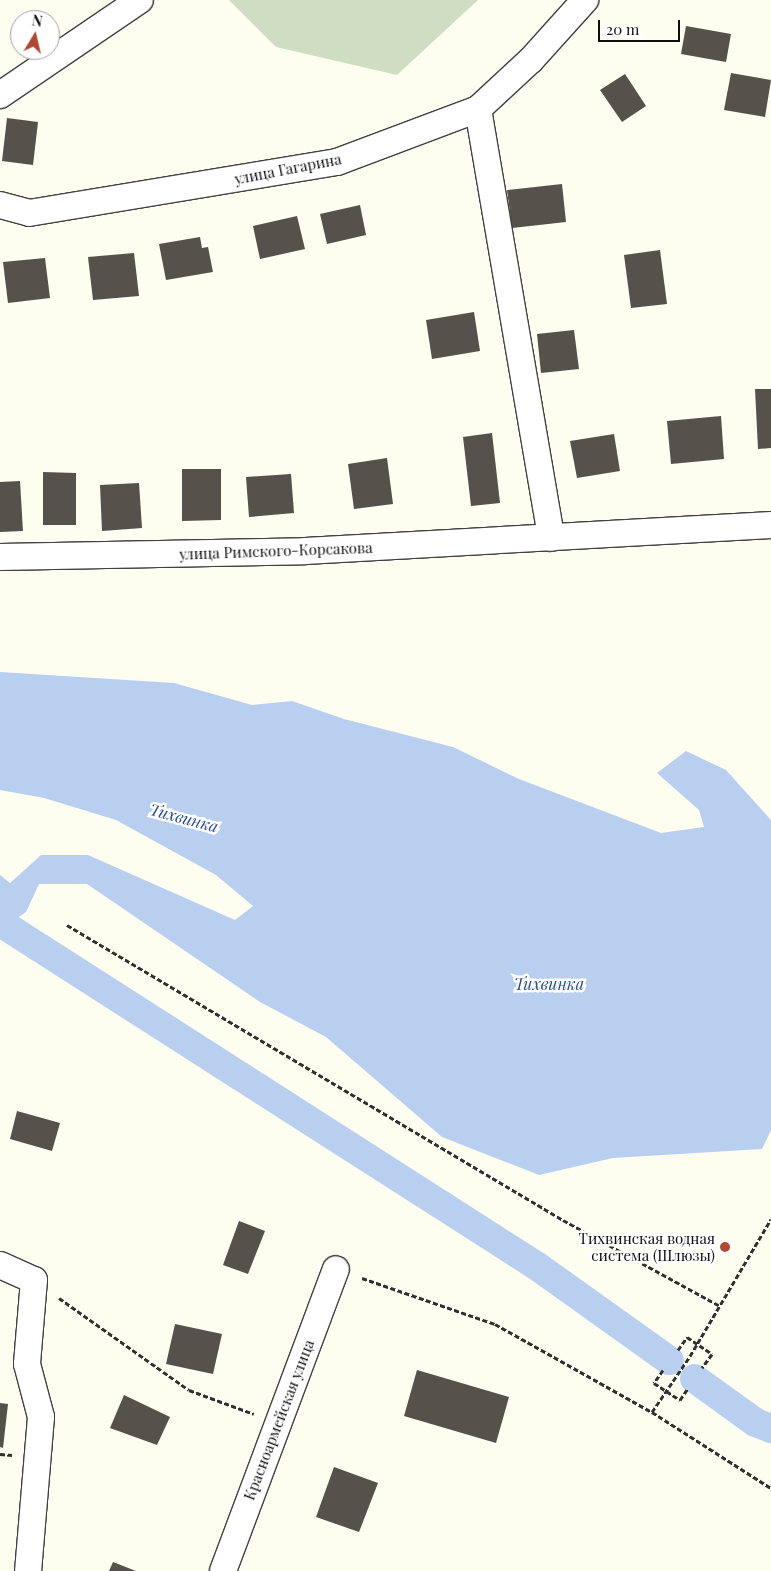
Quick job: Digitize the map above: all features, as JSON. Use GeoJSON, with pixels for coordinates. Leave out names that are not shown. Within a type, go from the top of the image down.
{"type":"FeatureCollection","features":[{"type":"Feature","properties":{"kind":"street"},"geometry":{"type":"LineString","coordinates":[[0,95],[140,0]]}},
{"type":"Feature","properties":{"kind":"street","name":"улица Гагарина"},"geometry":{"type":"LineString","coordinates":[[0,205],[30,213],[337,162],[478,109],[531,60],[585,0]]}},
{"type":"Feature","properties":{"kind":"street"},"geometry":{"type":"LineString","coordinates":[[478,109],[551,538]]}},
{"type":"Feature","properties":{"kind":"street","name":"улица Римского-Корсакова"},"geometry":{"type":"LineString","coordinates":[[0,557],[305,552],[771,526]]}},
{"type":"Feature","properties":{"kind":"street"},"geometry":{"type":"LineString","coordinates":[[0,1265],[34,1280],[27,1364],[41,1417],[28,1571]]}},
{"type":"Feature","properties":{"kind":"street","name":"Красноармейская улица"},"geometry":{"type":"LineString","coordinates":[[223,1571],[336,1269]]}},
{"type":"Feature","properties":{"kind":"path"},"geometry":{"type":"LineString","coordinates":[[67,925],[563,1220],[720,1306]]}},
{"type":"Feature","properties":{"kind":"path"},"geometry":{"type":"LineString","coordinates":[[652,1412],[698,1344],[771,1219]]}},
{"type":"Feature","properties":{"kind":"path"},"geometry":{"type":"LineString","coordinates":[[34,1280],[188,1390],[278,1422]]}},
{"type":"Feature","properties":{"kind":"path"},"geometry":{"type":"LineString","coordinates":[[374,1283],[495,1324],[652,1412],[771,1488]]}},
{"type":"Feature","properties":{"kind":"path"},"geometry":{"type":"LineString","coordinates":[[678,1350],[687,1337],[712,1354],[702,1368]]}},
{"type":"Feature","properties":{"kind":"path"},"geometry":{"type":"LineString","coordinates":[[663,1370],[654,1383],[680,1400],[688,1388]]}},
{"type":"Feature","properties":{"kind":"green space"},"geometry":{"type":"Polygon","coordinates":[[[229,0],[478,0],[397,75],[276,47],[229,0]]]}},
{"type":"Feature","properties":{"kind":"water","name":"Тихвинка"},"geometry":{"type":"Polygon","coordinates":[[[0,672],[174,683],[252,705],[292,701],[344,719],[453,747],[519,779],[661,833],[704,827],[699,810],[657,773],[686,751],[726,770],[771,820],[771,1130],[762,1149],[613,1158],[539,1175],[442,1137],[326,1037],[260,1002],[87,884],[39,884],[26,912],[0,930],[0,875],[10,883],[41,855],[88,855],[235,920],[253,906],[216,875],[116,820],[44,798],[0,790],[0,672]]]}},
{"type":"Feature","properties":{"kind":"building"},"geometry":{"type":"Polygon","coordinates":[[[686,26],[731,34],[726,62],[681,54],[686,26]]]}},
{"type":"Feature","properties":{"kind":"building"},"geometry":{"type":"Polygon","coordinates":[[[731,73],[771,80],[765,117],[724,110],[731,73]]]}},
{"type":"Feature","properties":{"kind":"building"},"geometry":{"type":"Polygon","coordinates":[[[625,74],[646,106],[622,122],[600,90],[625,74]]]}},
{"type":"Feature","properties":{"kind":"building"},"geometry":{"type":"Polygon","coordinates":[[[7,118],[38,122],[33,165],[2,161],[7,118]]]}},
{"type":"Feature","properties":{"kind":"building"},"geometry":{"type":"Polygon","coordinates":[[[562,184],[566,222],[512,228],[507,190],[562,184]]]}},
{"type":"Feature","properties":{"kind":"building"},"geometry":{"type":"Polygon","coordinates":[[[360,205],[366,235],[327,244],[320,214],[360,205]]]}},
{"type":"Feature","properties":{"kind":"building"},"geometry":{"type":"Polygon","coordinates":[[[297,216],[305,249],[260,259],[253,226],[297,216]]]}},
{"type":"Feature","properties":{"kind":"building"},"geometry":{"type":"Polygon","coordinates":[[[200,237],[202,248],[208,247],[213,272],[166,280],[159,244],[200,237]]]}},
{"type":"Feature","properties":{"kind":"building"},"geometry":{"type":"Polygon","coordinates":[[[660,250],[667,304],[631,308],[624,255],[660,250]]]}},
{"type":"Feature","properties":{"kind":"building"},"geometry":{"type":"Polygon","coordinates":[[[134,253],[139,296],[93,300],[88,257],[134,253]]]}},
{"type":"Feature","properties":{"kind":"building"},"geometry":{"type":"Polygon","coordinates":[[[45,258],[50,298],[8,303],[3,262],[45,258]]]}},
{"type":"Feature","properties":{"kind":"building"},"geometry":{"type":"Polygon","coordinates":[[[474,312],[480,351],[432,359],[426,320],[474,312]]]}},
{"type":"Feature","properties":{"kind":"building"},"geometry":{"type":"Polygon","coordinates":[[[574,330],[579,369],[541,373],[537,334],[574,330]]]}},
{"type":"Feature","properties":{"kind":"building"},"geometry":{"type":"Polygon","coordinates":[[[755,389],[771,389],[771,448],[758,449],[755,389]]]}},
{"type":"Feature","properties":{"kind":"building"},"geometry":{"type":"Polygon","coordinates":[[[721,416],[724,459],[671,464],[667,421],[721,416]]]}},
{"type":"Feature","properties":{"kind":"building"},"geometry":{"type":"Polygon","coordinates":[[[492,433],[500,503],[471,506],[463,437],[492,433]]]}},
{"type":"Feature","properties":{"kind":"building"},"geometry":{"type":"Polygon","coordinates":[[[614,434],[620,471],[577,478],[570,441],[614,434]]]}},
{"type":"Feature","properties":{"kind":"building"},"geometry":{"type":"Polygon","coordinates":[[[387,458],[393,504],[354,509],[348,464],[387,458]]]}},
{"type":"Feature","properties":{"kind":"building"},"geometry":{"type":"Polygon","coordinates":[[[182,469],[221,469],[221,520],[182,521],[182,469]]]}},
{"type":"Feature","properties":{"kind":"building"},"geometry":{"type":"Polygon","coordinates":[[[43,472],[76,473],[76,525],[43,525],[43,472]]]}},
{"type":"Feature","properties":{"kind":"building"},"geometry":{"type":"Polygon","coordinates":[[[291,474],[294,513],[249,517],[246,477],[291,474]]]}},
{"type":"Feature","properties":{"kind":"building"},"geometry":{"type":"Polygon","coordinates":[[[20,481],[23,531],[0,532],[0,482],[20,481]]]}},
{"type":"Feature","properties":{"kind":"building"},"geometry":{"type":"Polygon","coordinates":[[[139,483],[142,528],[102,531],[100,485],[139,483]]]}},
{"type":"Feature","properties":{"kind":"building"},"geometry":{"type":"Polygon","coordinates":[[[17,1111],[60,1123],[52,1151],[10,1139],[17,1111]]]}},
{"type":"Feature","properties":{"kind":"building"},"geometry":{"type":"Polygon","coordinates":[[[239,1221],[265,1231],[248,1274],[223,1265],[239,1221]]]}},
{"type":"Feature","properties":{"kind":"building"},"geometry":{"type":"Polygon","coordinates":[[[175,1324],[222,1334],[213,1374],[166,1364],[175,1324]]]}},
{"type":"Feature","properties":{"kind":"building"},"geometry":{"type":"Polygon","coordinates":[[[417,1370],[509,1397],[496,1443],[404,1416],[417,1370]]]}},
{"type":"Feature","properties":{"kind":"building"},"geometry":{"type":"Polygon","coordinates":[[[124,1395],[170,1417],[157,1445],[110,1428],[124,1395]]]}},
{"type":"Feature","properties":{"kind":"building"},"geometry":{"type":"Polygon","coordinates":[[[0,1403],[8,1404],[3,1448],[0,1447],[0,1403]]]}},
{"type":"Feature","properties":{"kind":"building"},"geometry":{"type":"Polygon","coordinates":[[[334,1467],[378,1483],[359,1532],[316,1517],[334,1467]]]}},
{"type":"Feature","properties":{"kind":"building"},"geometry":{"type":"Polygon","coordinates":[[[113,1562],[136,1571],[109,1571],[113,1562]]]}},
{"type":"Feature","properties":{"kind":"waterway"},"geometry":{"type":"LineString","coordinates":[[6,926],[537,1266],[669,1360]]}},
{"type":"Feature","properties":{"kind":"waterway"},"geometry":{"type":"LineString","coordinates":[[694,1378],[755,1422],[771,1428]]}},
{"type":"Feature","properties":{"kind":"place","name":"Тихвинская водная система (Шлюзы)"},"geometry":{"type":"Point","coordinates":[725,1247]}}]}
